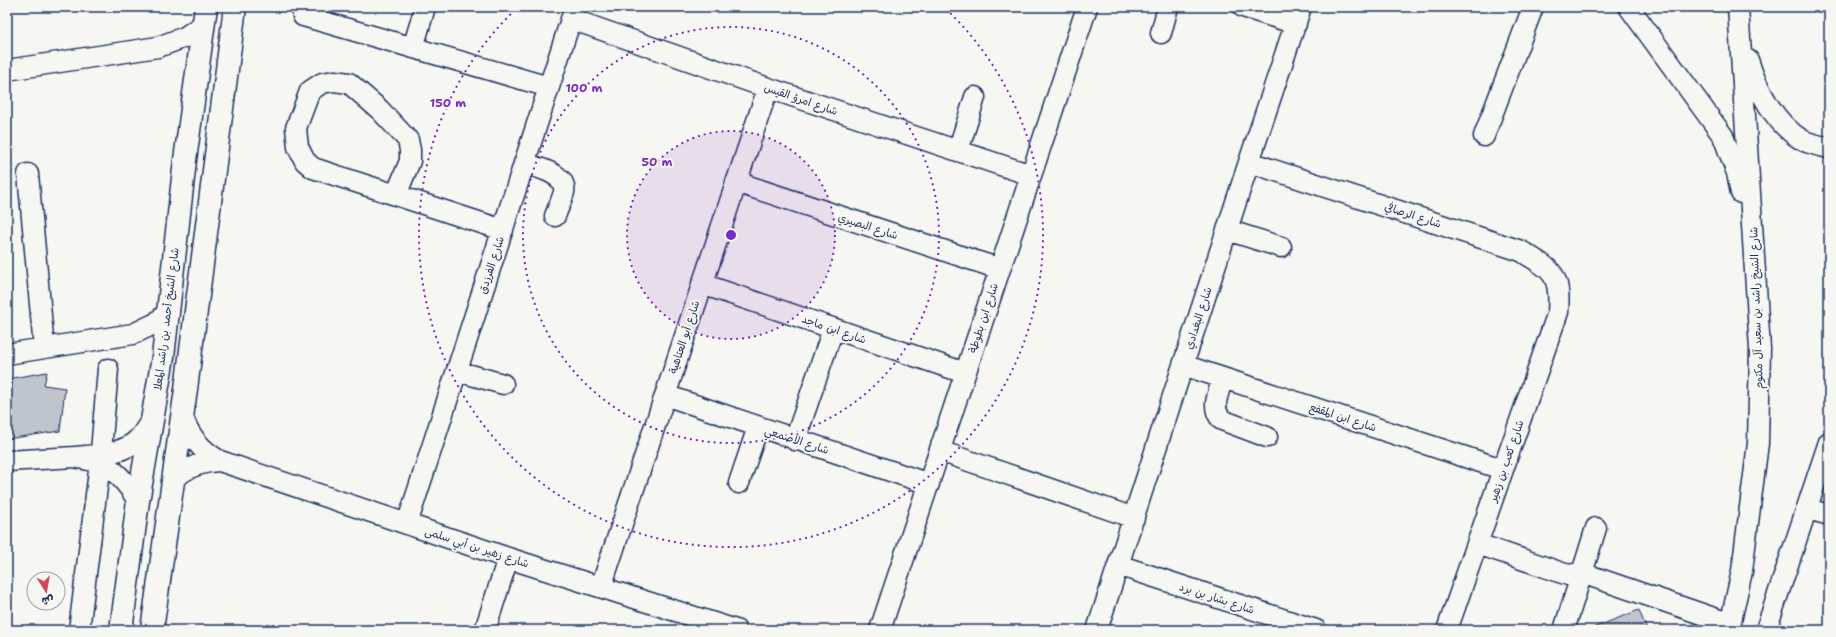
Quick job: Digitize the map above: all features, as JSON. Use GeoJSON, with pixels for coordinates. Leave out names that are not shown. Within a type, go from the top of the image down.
{"type":"FeatureCollection","features":[{"type":"Feature","properties":{"kind":"main road"},"geometry":{"type":"LineString","coordinates":[[152,630],[182,414],[235,7]]}},
{"type":"Feature","properties":{"kind":"main road","name":"شارع الشيخ أحمد بن راشد المعلا"},"geometry":{"type":"LineString","coordinates":[[121,630],[138,501],[163,357],[205,16]]}},
{"type":"Feature","properties":{"kind":"street"},"geometry":{"type":"LineString","coordinates":[[414,48],[425,7]]}},
{"type":"Feature","properties":{"kind":"street","name":"شارع ابن بطوطة"},"geometry":{"type":"LineString","coordinates":[[880,630],[1086,7]]}},
{"type":"Feature","properties":{"kind":"street"},"geometry":{"type":"LineString","coordinates":[[1161,33],[1168,7]]}},
{"type":"Feature","properties":{"kind":"street"},"geometry":{"type":"LineString","coordinates":[[1242,7],[1298,16]]}},
{"type":"Feature","properties":{"kind":"street"},"geometry":{"type":"LineString","coordinates":[[1522,37],[1528,7]]}},
{"type":"Feature","properties":{"kind":"street"},"geometry":{"type":"LineString","coordinates":[[1484,136],[1533,7]]}},
{"type":"Feature","properties":{"kind":"street"},"geometry":{"type":"LineString","coordinates":[[1630,7],[1723,136],[1738,172],[1749,237],[1755,258]]}},
{"type":"Feature","properties":{"kind":"street","name":"شارع الشيخ راشد بن سعيد آل مكتوم"},"geometry":{"type":"LineString","coordinates":[[1730,627],[1742,571],[1758,443],[1760,349],[1738,7]]}},
{"type":"Feature","properties":{"kind":"street","name":"شارع امرؤ القيس"},"geometry":{"type":"LineString","coordinates":[[573,13],[768,88],[1031,176]]}},
{"type":"Feature","properties":{"kind":"street","name":"شارع الفرزدق"},"geometry":{"type":"LineString","coordinates":[[407,524],[573,13]]}},
{"type":"Feature","properties":{"kind":"street"},"geometry":{"type":"LineString","coordinates":[[315,15],[414,48],[549,87]]}},
{"type":"Feature","properties":{"kind":"street"},"geometry":{"type":"LineString","coordinates":[[7,70],[158,47],[185,37],[205,16]]}},
{"type":"Feature","properties":{"kind":"street","name":"شارع البغدادي"},"geometry":{"type":"LineString","coordinates":[[1097,630],[1298,16]]}},
{"type":"Feature","properties":{"kind":"street"},"geometry":{"type":"LineString","coordinates":[[1740,33],[1754,78],[1780,122],[1803,141],[1829,148]]}},
{"type":"Feature","properties":{"kind":"street"},"geometry":{"type":"LineString","coordinates":[[158,47],[185,52],[199,62]]}},
{"type":"Feature","properties":{"kind":"street"},"geometry":{"type":"LineString","coordinates":[[396,195],[410,161],[408,140],[380,110],[349,83],[334,81],[322,83],[310,91],[296,128],[298,147],[305,161],[314,168],[396,195],[503,230]]}},
{"type":"Feature","properties":{"kind":"street","name":"شارع أبو العتاهية"},"geometry":{"type":"LineString","coordinates":[[601,587],[768,88]]}},
{"type":"Feature","properties":{"kind":"street"},"geometry":{"type":"LineString","coordinates":[[958,151],[975,97]]}},
{"type":"Feature","properties":{"kind":"street","name":"شارع الرصافي"},"geometry":{"type":"LineString","coordinates":[[1249,162],[1521,251],[1545,265],[1556,277],[1560,291]]}},
{"type":"Feature","properties":{"kind":"street"},"geometry":{"type":"LineString","coordinates":[[524,164],[558,176],[563,184],[564,191],[555,216]]}},
{"type":"Feature","properties":{"kind":"street"},"geometry":{"type":"LineString","coordinates":[[28,174],[44,348]]}},
{"type":"Feature","properties":{"kind":"street","name":"شارع البصيري"},"geometry":{"type":"LineString","coordinates":[[736,182],[1000,269]]}},
{"type":"Feature","properties":{"kind":"street"},"geometry":{"type":"LineString","coordinates":[[1227,230],[1281,247]]}},
{"type":"Feature","properties":{"kind":"street","name":"شارع ابن ماجد"},"geometry":{"type":"LineString","coordinates":[[702,284],[965,373]]}},
{"type":"Feature","properties":{"kind":"street","name":"شارع كعب بن زهير"},"geometry":{"type":"LineString","coordinates":[[1447,630],[1558,312],[1560,291]]}},
{"type":"Feature","properties":{"kind":"street"},"geometry":{"type":"LineString","coordinates":[[7,354],[133,334],[156,323],[168,312]]}},
{"type":"Feature","properties":{"kind":"street"},"geometry":{"type":"LineString","coordinates":[[795,440],[833,329]]}},
{"type":"Feature","properties":{"kind":"street"},"geometry":{"type":"LineString","coordinates":[[133,334],[147,340],[163,357]]}},
{"type":"Feature","properties":{"kind":"street","name":"شارع ابن المقفع"},"geometry":{"type":"LineString","coordinates":[[1183,365],[1502,470]]}},
{"type":"Feature","properties":{"kind":"street"},"geometry":{"type":"LineString","coordinates":[[79,630],[100,459],[108,369]]}},
{"type":"Feature","properties":{"kind":"street"},"geometry":{"type":"LineString","coordinates":[[457,370],[503,384]]}},
{"type":"Feature","properties":{"kind":"street"},"geometry":{"type":"LineString","coordinates":[[1223,378],[1216,403],[1218,416],[1222,420],[1267,437]]}},
{"type":"Feature","properties":{"kind":"street","name":"شارع الأصمعي"},"geometry":{"type":"LineString","coordinates":[[665,395],[929,484]]}},
{"type":"Feature","properties":{"kind":"street","name":"شارع زهير بن أبي سلمى"},"geometry":{"type":"LineString","coordinates":[[182,414],[185,424],[195,442],[210,456],[220,462],[508,558],[601,587],[690,623],[736,630]]}},
{"type":"Feature","properties":{"kind":"street"},"geometry":{"type":"LineString","coordinates":[[7,461],[75,457],[100,459],[137,441],[152,420]]}},
{"type":"Feature","properties":{"kind":"street"},"geometry":{"type":"LineString","coordinates":[[739,483],[758,427]]}},
{"type":"Feature","properties":{"kind":"street"},"geometry":{"type":"LineString","coordinates":[[1766,630],[1828,447]]}},
{"type":"Feature","properties":{"kind":"street"},"geometry":{"type":"LineString","coordinates":[[940,451],[1134,518]]}},
{"type":"Feature","properties":{"kind":"street"},"geometry":{"type":"LineString","coordinates":[[100,459],[131,489],[138,501]]}},
{"type":"Feature","properties":{"kind":"street","name":"شارع زهير بن أبي سلمى"},"geometry":{"type":"LineString","coordinates":[[173,478],[190,467],[200,464],[220,462]]}},
{"type":"Feature","properties":{"kind":"street"},"geometry":{"type":"LineString","coordinates":[[1808,509],[1829,515]]}},
{"type":"Feature","properties":{"kind":"street"},"geometry":{"type":"LineString","coordinates":[[1564,630],[1596,528]]}},
{"type":"Feature","properties":{"kind":"street"},"geometry":{"type":"LineString","coordinates":[[1478,544],[1568,575],[1582,573],[1730,627]]}},
{"type":"Feature","properties":{"kind":"street"},"geometry":{"type":"LineString","coordinates":[[485,630],[508,558]]}},
{"type":"Feature","properties":{"kind":"street","name":"شارع بشار بن برد"},"geometry":{"type":"LineString","coordinates":[[1118,565],[1275,624],[1316,630]]}},
{"type":"Feature","properties":{"kind":"building"},"geometry":{"type":"Polygon","coordinates":[[[47,372],[44,385],[65,388],[60,431],[7,439],[7,379],[47,372]]]}},
{"type":"Feature","properties":{"kind":"building"},"geometry":{"type":"Polygon","coordinates":[[[1639,610],[1647,630],[1590,629],[1639,610]]]}}]}
